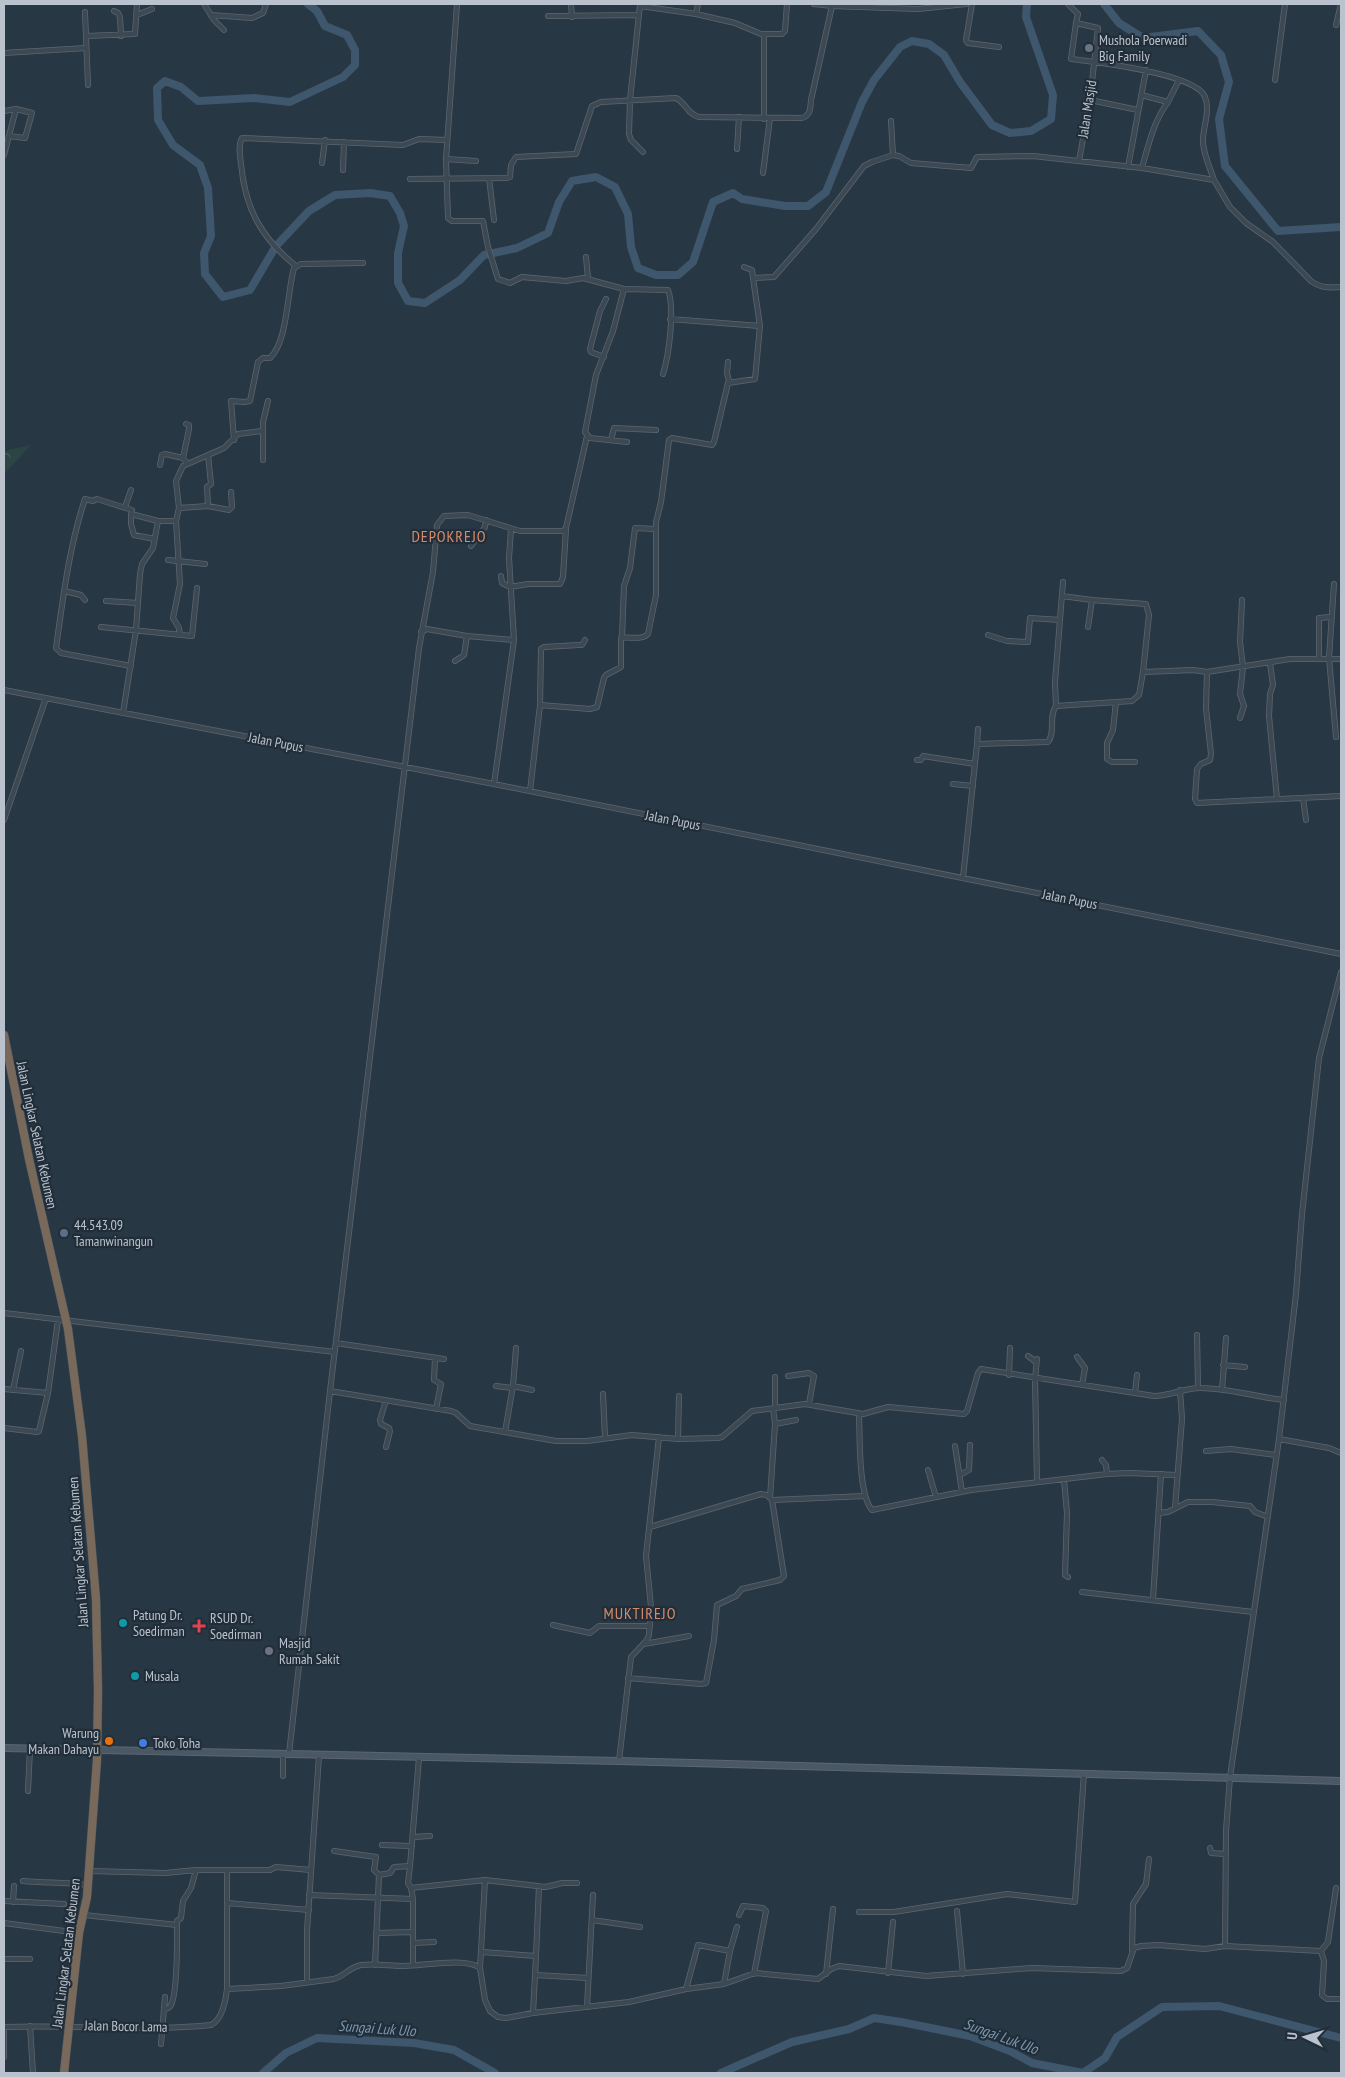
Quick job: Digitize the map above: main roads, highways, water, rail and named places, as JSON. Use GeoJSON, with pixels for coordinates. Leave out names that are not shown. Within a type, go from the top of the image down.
{"type":"FeatureCollection","features":[{"type":"Feature","properties":{"kind":"highway","name":"Jalan Lingkar Selatan Kebumen"},"geometry":{"type":"LineString","coordinates":[[4,1035],[62,1321],[82,1436],[96,1599],[97,1750],[89,1871],[84,1915],[79,1933],[64,2073]]}},
{"type":"Feature","properties":{"kind":"main road"},"geometry":{"type":"LineString","coordinates":[[4,1748],[619,1761],[1341,1780]]}},
{"type":"Feature","properties":{"kind":"waterway"},"geometry":{"type":"LineString","coordinates":[[308,4],[317,11],[325,26],[347,35],[355,50],[355,65],[343,77],[290,102],[254,98],[198,101],[181,87],[165,81],[157,88],[158,120],[173,145],[200,165],[208,188],[211,236],[204,253],[205,274],[223,297],[250,290],[276,246],[309,211],[335,195],[370,193],[390,196],[400,213],[404,226],[398,253],[398,283],[408,301],[425,303],[460,280],[484,255],[517,248],[548,233],[559,202],[572,181],[596,177],[615,187],[628,214],[631,247],[638,268],[656,275],[678,275],[693,262],[713,202],[733,193],[742,199],[785,206],[808,206],[826,192],[862,102],[874,80],[900,47],[912,41],[929,44],[944,55],[960,82],[992,125],[1010,133],[1031,131],[1051,119],[1053,95],[1026,17],[1027,4]]}},
{"type":"Feature","properties":{"kind":"waterway"},"geometry":{"type":"LineString","coordinates":[[1104,4],[1119,23],[1143,38],[1198,31],[1221,55],[1229,82],[1219,119],[1225,166],[1278,231],[1341,227]]}},
{"type":"Feature","properties":{"kind":"waterway","name":"Sungai Luk Ulo"},"geometry":{"type":"LineString","coordinates":[[721,2073],[792,2042],[849,2029],[874,2018],[970,2036],[1010,2051],[1032,2063],[1083,2073],[1105,2058],[1117,2037],[1162,2007],[1219,2006],[1341,2038]]}},
{"type":"Feature","properties":{"kind":"waterway","name":"Sungai Luk Ulo"},"geometry":{"type":"LineString","coordinates":[[263,2073],[286,2053],[317,2038],[414,2043],[454,2050],[495,2073]]}},
{"type":"Feature","properties":{"kind":"place","name":"Mushola Poerwadi Big Family"},"geometry":{"type":"Point","coordinates":[1089,48]}},
{"type":"Feature","properties":{"kind":"place","name":"44.543.09 Tamanwinangun"},"geometry":{"type":"Point","coordinates":[64,1233]}},
{"type":"Feature","properties":{"kind":"place","name":"Patung Dr. Soedirman"},"geometry":{"type":"Point","coordinates":[123,1623]}},
{"type":"Feature","properties":{"kind":"place","name":"RSUD Dr. Soedirman"},"geometry":{"type":"Point","coordinates":[199,1626]}},
{"type":"Feature","properties":{"kind":"place","name":"Masjid Rumah Sakit"},"geometry":{"type":"Point","coordinates":[269,1651]}},
{"type":"Feature","properties":{"kind":"place","name":"Musala"},"geometry":{"type":"Point","coordinates":[135,1676]}},
{"type":"Feature","properties":{"kind":"place","name":"Warung Makan Dahayu"},"geometry":{"type":"Point","coordinates":[109,1741]}},
{"type":"Feature","properties":{"kind":"place","name":"Toko Toha"},"geometry":{"type":"Point","coordinates":[143,1743]}},
{"type":"Feature","properties":{"kind":"district","name":"DEPOKREJO"},"geometry":{"type":"Point","coordinates":[449,536]}},
{"type":"Feature","properties":{"kind":"district","name":"MUKTIREJO"},"geometry":{"type":"Point","coordinates":[640,1613]}}]}
